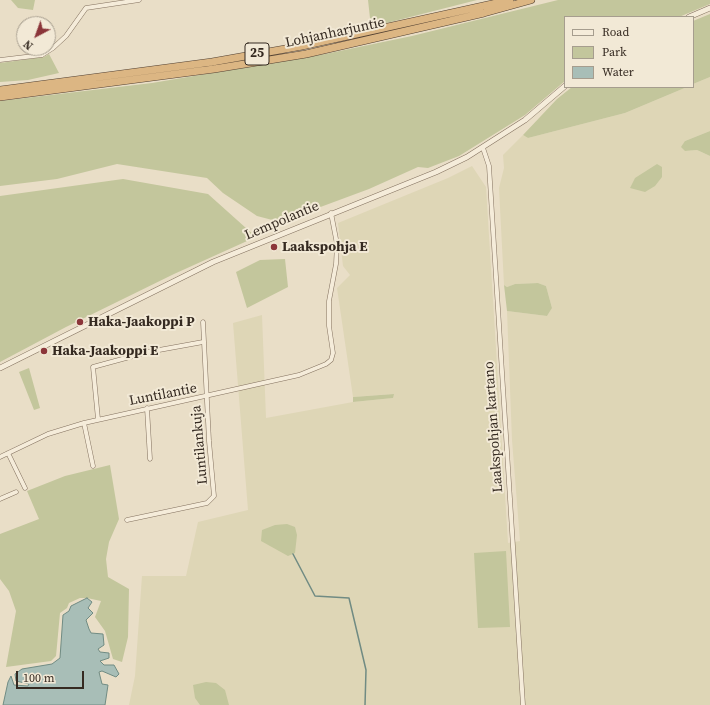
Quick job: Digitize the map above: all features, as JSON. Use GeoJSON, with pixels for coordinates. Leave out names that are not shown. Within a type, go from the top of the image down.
{"type":"FeatureCollection","features":[{"type":"Feature","properties":{"kind":"highway","name":"Lohjanharjuntie"},"geometry":{"type":"LineString","coordinates":[[0,90],[212,62],[302,46],[510,0]]}},
{"type":"Feature","properties":{"kind":"highway","name":"Lohjanharjuntie"},"geometry":{"type":"LineString","coordinates":[[0,97],[214,69],[306,54],[484,13],[531,0]]}},
{"type":"Feature","properties":{"kind":"street"},"geometry":{"type":"LineString","coordinates":[[0,60],[42,55],[53,48],[66,36],[86,8],[139,0]]}},
{"type":"Feature","properties":{"kind":"street"},"geometry":{"type":"LineString","coordinates":[[690,16],[710,8]]}},
{"type":"Feature","properties":{"kind":"street","name":"Lempolantie"},"geometry":{"type":"LineString","coordinates":[[0,368],[213,262],[436,172],[483,148],[525,120],[564,87]]}},
{"type":"Feature","properties":{"kind":"street","name":"Laakspohjan kartano"},"geometry":{"type":"LineString","coordinates":[[483,148],[489,166],[523,705]]}},
{"type":"Feature","properties":{"kind":"street","name":"Luntilantie"},"geometry":{"type":"LineString","coordinates":[[0,456],[48,434],[84,422],[207,397],[299,375],[331,360],[333,352],[329,326],[329,301],[336,264],[337,244],[331,214]]}},
{"type":"Feature","properties":{"kind":"street","name":"Luntilankuja"},"geometry":{"type":"LineString","coordinates":[[127,520],[207,503],[214,496],[202,322]]}},
{"type":"Feature","properties":{"kind":"street"},"geometry":{"type":"LineString","coordinates":[[98,419],[93,367],[148,352],[203,342]]}},
{"type":"Feature","properties":{"kind":"street"},"geometry":{"type":"LineString","coordinates":[[147,408],[150,459]]}},
{"type":"Feature","properties":{"kind":"street"},"geometry":{"type":"LineString","coordinates":[[84,422],[93,466]]}},
{"type":"Feature","properties":{"kind":"street"},"geometry":{"type":"LineString","coordinates":[[8,453],[25,488]]}},
{"type":"Feature","properties":{"kind":"street"},"geometry":{"type":"LineString","coordinates":[[0,499],[16,492]]}},
{"type":"Feature","properties":{"kind":"shaded area"},"geometry":{"type":"Polygon","coordinates":[[[710,77],[710,131],[685,141],[685,151],[697,150],[710,156],[710,705],[129,705],[135,676],[142,576],[186,576],[198,522],[248,510],[233,323],[262,315],[266,418],[353,402],[393,398],[393,394],[353,397],[337,288],[350,275],[343,266],[338,223],[448,178],[472,166],[486,187],[508,543],[520,541],[512,440],[507,311],[547,316],[552,308],[546,286],[538,283],[515,284],[507,287],[504,285],[499,188],[504,168],[503,155],[523,135],[528,138],[625,113],[685,88],[694,88],[694,84],[710,77]]]}},
{"type":"Feature","properties":{"kind":"green space"},"geometry":{"type":"Polygon","coordinates":[[[11,0],[35,0],[33,10],[18,8],[11,0]]]}},
{"type":"Feature","properties":{"kind":"green space"},"geometry":{"type":"Polygon","coordinates":[[[368,0],[477,0],[371,27],[368,0]]]}},
{"type":"Feature","properties":{"kind":"green space"},"geometry":{"type":"Polygon","coordinates":[[[558,0],[710,0],[710,4],[681,16],[564,16],[564,82],[525,115],[459,156],[428,168],[418,167],[369,189],[280,222],[257,216],[223,193],[207,178],[117,164],[57,179],[0,186],[0,101],[152,83],[325,54],[412,36],[558,0]]]}},
{"type":"Feature","properties":{"kind":"green space"},"geometry":{"type":"Polygon","coordinates":[[[710,14],[710,77],[694,84],[694,21],[710,14]]]}},
{"type":"Feature","properties":{"kind":"green space"},"geometry":{"type":"Polygon","coordinates":[[[50,56],[59,73],[28,80],[0,82],[0,63],[50,56]]]}},
{"type":"Feature","properties":{"kind":"green space"},"geometry":{"type":"Polygon","coordinates":[[[571,88],[685,88],[625,113],[528,138],[523,135],[557,99],[571,88]]]}},
{"type":"Feature","properties":{"kind":"green space"},"geometry":{"type":"Polygon","coordinates":[[[710,131],[710,156],[697,150],[685,151],[681,147],[685,141],[710,131]]]}},
{"type":"Feature","properties":{"kind":"green space"},"geometry":{"type":"Polygon","coordinates":[[[657,164],[662,167],[662,177],[655,186],[645,192],[630,188],[635,178],[657,164]]]}},
{"type":"Feature","properties":{"kind":"green space"},"geometry":{"type":"Polygon","coordinates":[[[123,179],[208,194],[256,237],[174,274],[66,327],[0,362],[0,196],[123,179]]]}},
{"type":"Feature","properties":{"kind":"green space"},"geometry":{"type":"Polygon","coordinates":[[[285,259],[288,287],[247,308],[236,272],[260,260],[285,259]]]}},
{"type":"Feature","properties":{"kind":"green space"},"geometry":{"type":"Polygon","coordinates":[[[538,283],[546,286],[552,308],[547,316],[507,311],[504,285],[507,287],[515,284],[538,283]]]}},
{"type":"Feature","properties":{"kind":"green space"},"geometry":{"type":"Polygon","coordinates":[[[29,368],[40,408],[34,410],[19,372],[29,368]]]}},
{"type":"Feature","properties":{"kind":"green space"},"geometry":{"type":"Polygon","coordinates":[[[394,394],[393,398],[353,402],[353,397],[394,394]]]}},
{"type":"Feature","properties":{"kind":"green space"},"geometry":{"type":"Polygon","coordinates":[[[110,465],[119,519],[109,542],[106,559],[108,577],[129,589],[128,637],[122,662],[113,659],[105,631],[95,617],[101,601],[80,598],[69,603],[67,608],[60,613],[56,656],[51,661],[6,667],[16,611],[9,591],[0,579],[0,534],[39,519],[27,491],[65,476],[110,465]]]}},
{"type":"Feature","properties":{"kind":"green space"},"geometry":{"type":"Polygon","coordinates":[[[287,524],[295,527],[297,535],[295,553],[288,556],[261,541],[262,530],[275,525],[287,524]]]}},
{"type":"Feature","properties":{"kind":"green space"},"geometry":{"type":"Polygon","coordinates":[[[506,551],[510,627],[478,628],[474,553],[506,551]]]}},
{"type":"Feature","properties":{"kind":"green space"},"geometry":{"type":"Polygon","coordinates":[[[206,682],[216,683],[225,690],[229,705],[200,705],[195,698],[193,685],[206,682]]]}},
{"type":"Feature","properties":{"kind":"water"},"geometry":{"type":"Polygon","coordinates":[[[87,598],[92,602],[88,608],[93,613],[86,620],[89,629],[91,633],[103,634],[104,645],[98,649],[100,652],[109,653],[109,658],[100,661],[104,665],[114,665],[119,674],[116,677],[102,671],[99,672],[102,684],[108,685],[105,705],[3,705],[8,682],[11,676],[14,685],[28,686],[29,684],[16,681],[15,674],[22,669],[52,664],[60,658],[63,615],[69,611],[71,606],[87,598]]]}},
{"type":"Feature","properties":{"kind":"waterway"},"geometry":{"type":"LineString","coordinates":[[293,554],[315,596],[349,598],[366,670],[365,705]]}},
{"type":"Feature","properties":{"kind":"place","name":"Laakspohja E"},"geometry":{"type":"Point","coordinates":[274,247]}},
{"type":"Feature","properties":{"kind":"place","name":"Haka-Jaakoppi P"},"geometry":{"type":"Point","coordinates":[80,322]}},
{"type":"Feature","properties":{"kind":"place","name":"Haka-Jaakoppi E"},"geometry":{"type":"Point","coordinates":[44,351]}}]}
